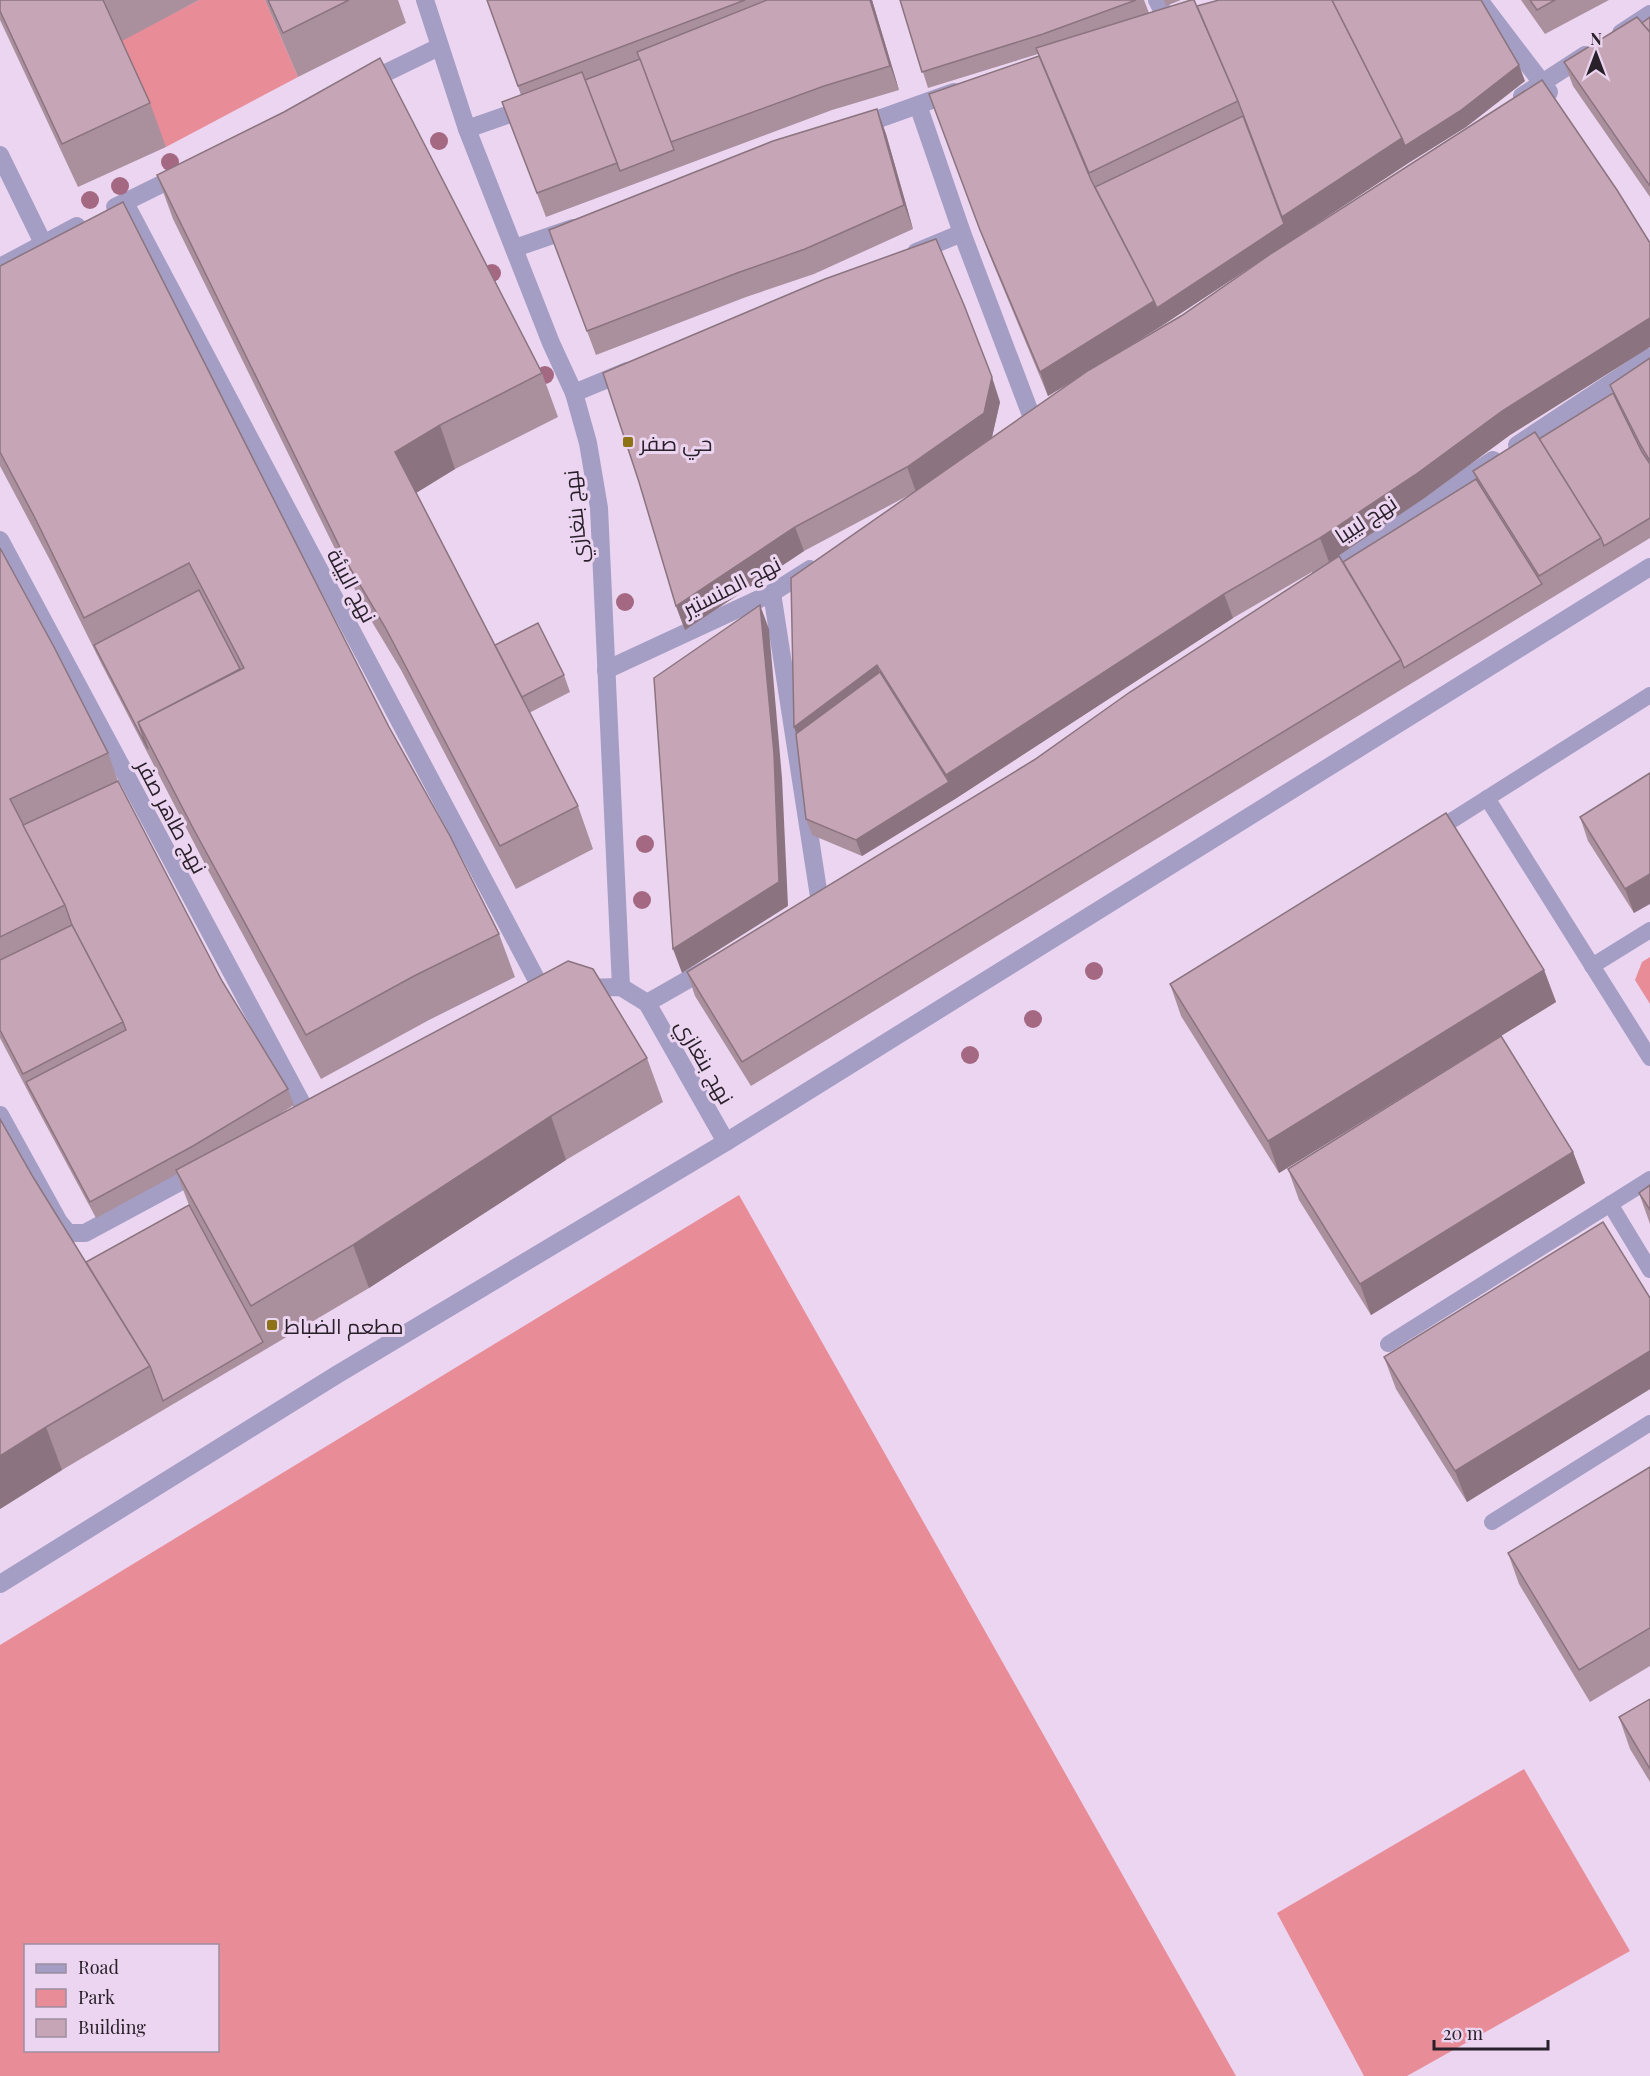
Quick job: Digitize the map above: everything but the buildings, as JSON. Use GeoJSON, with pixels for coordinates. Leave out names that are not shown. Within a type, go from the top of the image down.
{"type":"FeatureCollection","features":[{"type":"Feature","properties":{"kind":"street","name":"نهج بنغازي"},"geometry":{"type":"LineString","coordinates":[[425,0],[467,129],[551,343],[574,393],[588,443],[599,508],[621,987]]}},
{"type":"Feature","properties":{"kind":"street"},"geometry":{"type":"LineString","coordinates":[[1157,0],[1160,20],[1188,11]]}},
{"type":"Feature","properties":{"kind":"street"},"geometry":{"type":"LineString","coordinates":[[1479,0],[1542,82],[1561,112]]}},
{"type":"Feature","properties":{"kind":"street"},"geometry":{"type":"LineString","coordinates":[[1503,108],[1650,14]]}},
{"type":"Feature","properties":{"kind":"street"},"geometry":{"type":"LineString","coordinates":[[345,93],[439,47]]}},
{"type":"Feature","properties":{"kind":"street"},"geometry":{"type":"LineString","coordinates":[[840,133],[974,85]]}},
{"type":"Feature","properties":{"kind":"street"},"geometry":{"type":"LineString","coordinates":[[467,129],[545,102]]}},
{"type":"Feature","properties":{"kind":"street"},"geometry":{"type":"LineString","coordinates":[[918,105],[962,233],[1034,423]]}},
{"type":"Feature","properties":{"kind":"street"},"geometry":{"type":"LineString","coordinates":[[0,155],[43,243]]}},
{"type":"Feature","properties":{"kind":"street"},"geometry":{"type":"LineString","coordinates":[[0,267],[43,243],[198,166]]}},
{"type":"Feature","properties":{"kind":"street","name":"نهج البيئة"},"geometry":{"type":"LineString","coordinates":[[125,202],[541,988]]}},
{"type":"Feature","properties":{"kind":"street"},"geometry":{"type":"LineString","coordinates":[[515,248],[593,220]]}},
{"type":"Feature","properties":{"kind":"street"},"geometry":{"type":"LineString","coordinates":[[895,260],[962,233]]}},
{"type":"Feature","properties":{"kind":"street","name":"نهج ليبيا"},"geometry":{"type":"LineString","coordinates":[[1310,581],[1650,357]]}},
{"type":"Feature","properties":{"kind":"street"},"geometry":{"type":"LineString","coordinates":[[574,393],[640,365]]}},
{"type":"Feature","properties":{"kind":"street"},"geometry":{"type":"LineString","coordinates":[[1016,435],[1054,410]]}},
{"type":"Feature","properties":{"kind":"street","name":"نهج طاهر صفر"},"geometry":{"type":"LineString","coordinates":[[0,540],[301,1116],[327,1102]]}},
{"type":"Feature","properties":{"kind":"street","name":"نهج المنستير"},"geometry":{"type":"LineString","coordinates":[[606,670],[772,593],[823,561]]}},
{"type":"Feature","properties":{"kind":"street"},"geometry":{"type":"LineString","coordinates":[[0,1584],[338,1374],[726,1142],[1650,567]]}},
{"type":"Feature","properties":{"kind":"street"},"geometry":{"type":"LineString","coordinates":[[772,593],[814,906],[840,890]]}},
{"type":"Feature","properties":{"kind":"street"},"geometry":{"type":"LineString","coordinates":[[521,999],[541,988],[621,987],[647,1004],[728,956]]}},
{"type":"Feature","properties":{"kind":"street","name":"نهج بنغازي"},"geometry":{"type":"LineString","coordinates":[[647,1004],[726,1142]]}},
{"type":"Feature","properties":{"kind":"street"},"geometry":{"type":"LineString","coordinates":[[0,1114],[59,1222],[68,1233],[85,1233],[222,1159]]}},
{"type":"Feature","properties":{"kind":"lane"},"geometry":{"type":"LineString","coordinates":[[1418,841],[1650,695]]}},
{"type":"Feature","properties":{"kind":"lane"},"geometry":{"type":"LineString","coordinates":[[1487,798],[1650,1058]]}},
{"type":"Feature","properties":{"kind":"lane"},"geometry":{"type":"LineString","coordinates":[[1592,966],[1650,930]]}},
{"type":"Feature","properties":{"kind":"lane"},"geometry":{"type":"LineString","coordinates":[[1388,1344],[1650,1179]]}},
{"type":"Feature","properties":{"kind":"lane"},"geometry":{"type":"LineString","coordinates":[[1610,1204],[1650,1270]]}},
{"type":"Feature","properties":{"kind":"lane"},"geometry":{"type":"LineString","coordinates":[[1492,1522],[1650,1423]]}},
{"type":"Feature","properties":{"kind":"green space"},"geometry":{"type":"Polygon","coordinates":[[[199,0],[265,0],[298,77],[166,147],[118,42],[199,0]]]}},
{"type":"Feature","properties":{"kind":"green space"},"geometry":{"type":"Polygon","coordinates":[[[1650,957],[1650,1004],[1635,980],[1642,962],[1650,957]]]}},
{"type":"Feature","properties":{"kind":"green space"},"geometry":{"type":"Polygon","coordinates":[[[739,1195],[1236,2076],[0,2076],[0,1645],[739,1195]]]}},
{"type":"Feature","properties":{"kind":"green space"},"geometry":{"type":"Polygon","coordinates":[[[1524,1769],[1630,1951],[1407,2076],[1364,2076],[1277,1913],[1524,1769]]]}},
{"type":"Feature","properties":{"kind":"place","name":"حي صفر"},"geometry":{"type":"Point","coordinates":[628,442]}},
{"type":"Feature","properties":{"kind":"place","name":"مطعم الضباط"},"geometry":{"type":"Point","coordinates":[272,1325]}}]}
